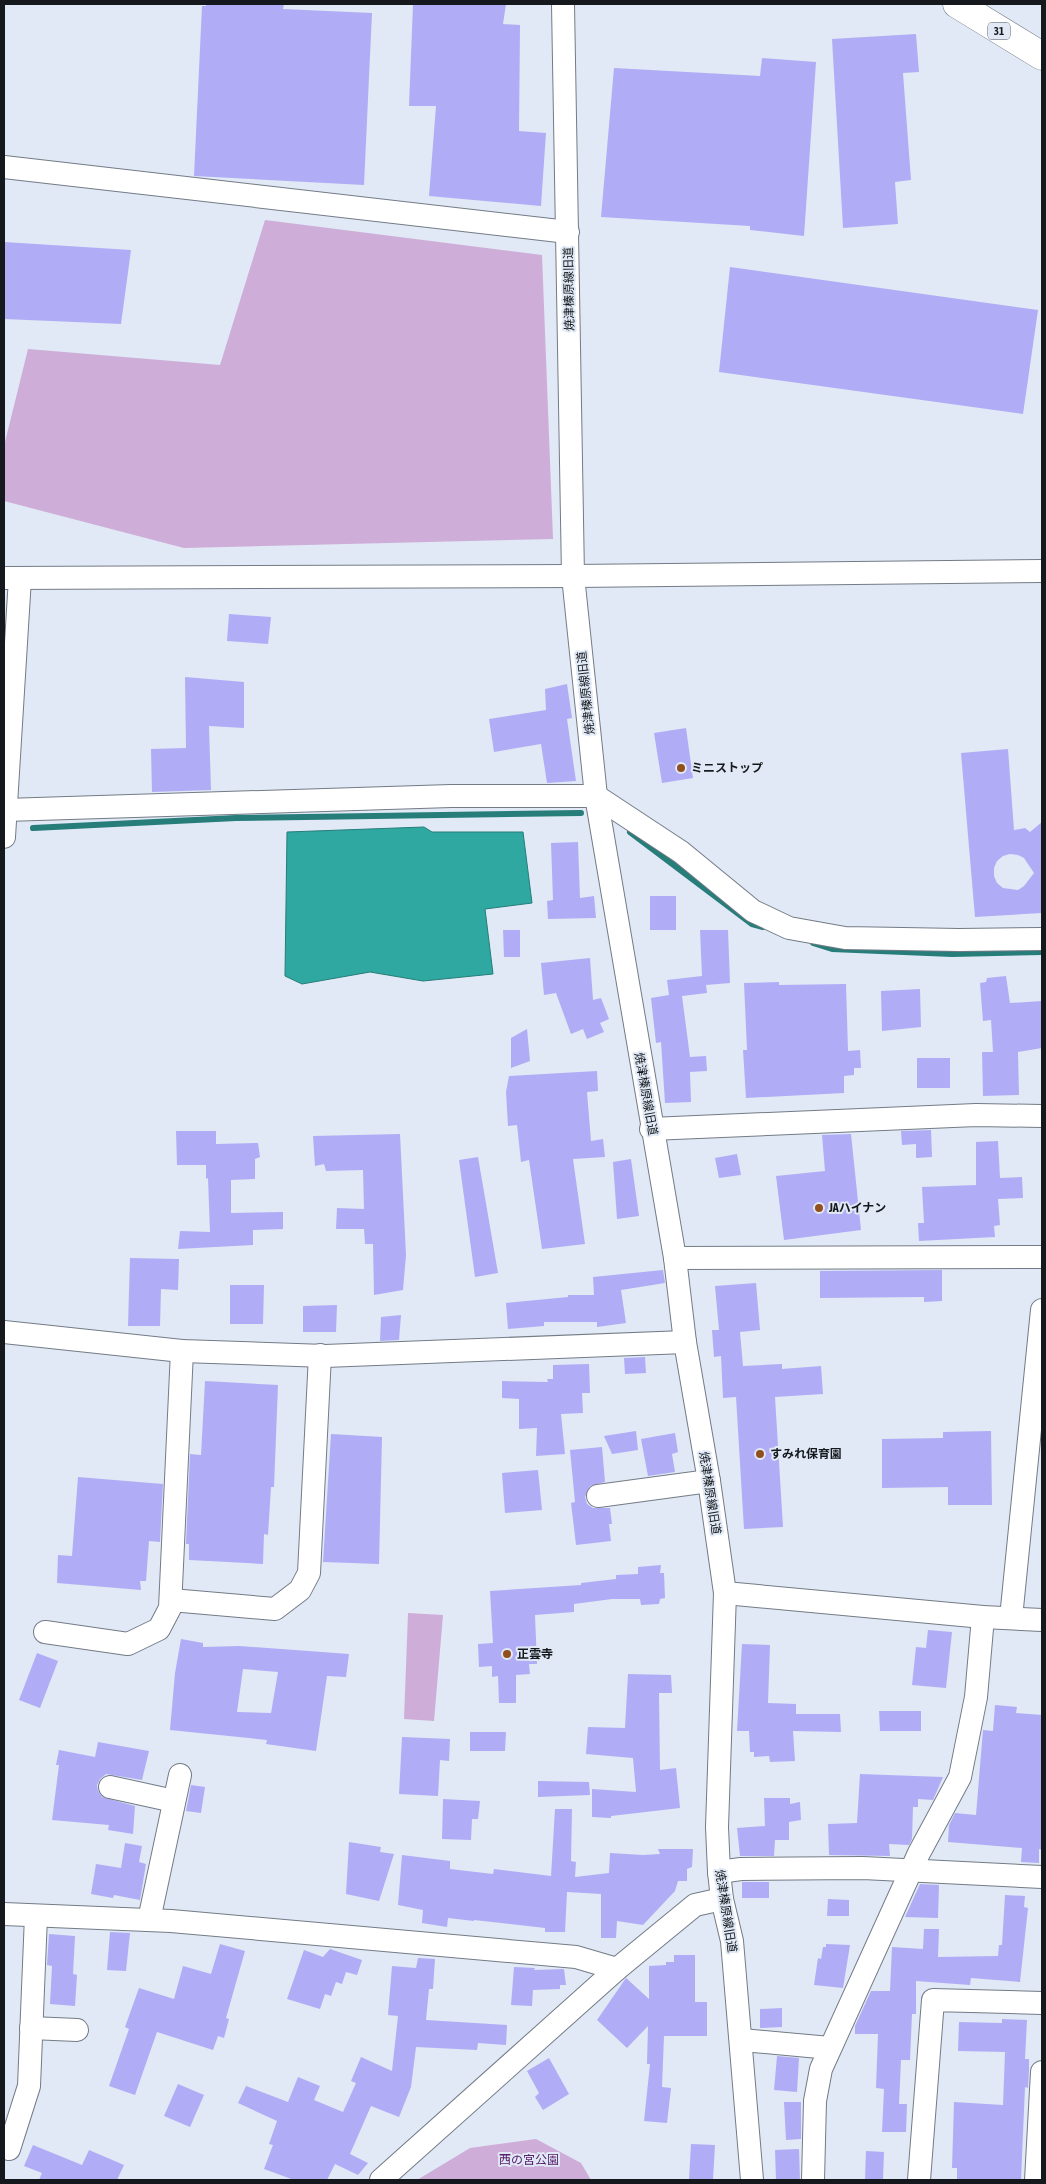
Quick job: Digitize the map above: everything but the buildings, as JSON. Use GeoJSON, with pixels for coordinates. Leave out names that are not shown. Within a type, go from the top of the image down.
{"type":"FeatureCollection","features":[{"type":"Feature","properties":{"kind":"main road","name":"31"},"geometry":{"type":"LineString","coordinates":[[957,4],[1042,56]]}},
{"type":"Feature","properties":{"kind":"street","name":"焼津榛原線旧道"},"geometry":{"type":"LineString","coordinates":[[563,4],[573,576],[596,796],[651,1129],[675,1258],[685,1342],[709,1481],[724,1594],[717,1827],[719,1872],[722,1899],[732,1941],[742,2040],[752,2180]]}},
{"type":"Feature","properties":{"kind":"street"},"geometry":{"type":"LineString","coordinates":[[4,167],[568,232]]}},
{"type":"Feature","properties":{"kind":"street"},"geometry":{"type":"LineString","coordinates":[[4,837],[12,578],[573,576],[1042,570]]}},
{"type":"Feature","properties":{"kind":"street"},"geometry":{"type":"LineString","coordinates":[[5,810],[451,796],[596,796],[681,852],[753,911],[789,928],[844,938],[1042,939]]}},
{"type":"Feature","properties":{"kind":"street"},"geometry":{"type":"LineString","coordinates":[[651,1129],[976,1115],[1042,1116]]}},
{"type":"Feature","properties":{"kind":"street"},"geometry":{"type":"LineString","coordinates":[[675,1258],[1042,1257]]}},
{"type":"Feature","properties":{"kind":"street"},"geometry":{"type":"LineString","coordinates":[[1011,1618],[1042,1310]]}},
{"type":"Feature","properties":{"kind":"street"},"geometry":{"type":"LineString","coordinates":[[4,1332],[182,1351],[320,1355],[685,1342]]}},
{"type":"Feature","properties":{"kind":"street"},"geometry":{"type":"LineString","coordinates":[[45,1632],[128,1644],[159,1629],[170,1608],[182,1351]]}},
{"type":"Feature","properties":{"kind":"street"},"geometry":{"type":"LineString","coordinates":[[171,1600],[276,1609],[300,1590],[309,1573],[320,1355]]}},
{"type":"Feature","properties":{"kind":"street"},"geometry":{"type":"LineString","coordinates":[[598,1496],[709,1481]]}},
{"type":"Feature","properties":{"kind":"street"},"geometry":{"type":"LineString","coordinates":[[724,1594],[983,1617],[1042,1620]]}},
{"type":"Feature","properties":{"kind":"street"},"geometry":{"type":"LineString","coordinates":[[812,2180],[815,2101],[821,2069],[912,1870],[960,1777],[976,1697],[983,1617]]}},
{"type":"Feature","properties":{"kind":"street"},"geometry":{"type":"LineString","coordinates":[[149,1920],[180,1775]]}},
{"type":"Feature","properties":{"kind":"street"},"geometry":{"type":"LineString","coordinates":[[110,1787],[174,1801]]}},
{"type":"Feature","properties":{"kind":"street"},"geometry":{"type":"LineString","coordinates":[[719,1872],[741,1869],[863,1868],[1042,1877]]}},
{"type":"Feature","properties":{"kind":"street"},"geometry":{"type":"LineString","coordinates":[[381,2180],[616,1969],[695,1905],[722,1899]]}},
{"type":"Feature","properties":{"kind":"street"},"geometry":{"type":"LineString","coordinates":[[4,1914],[149,1920],[576,1957],[616,1969]]}},
{"type":"Feature","properties":{"kind":"street"},"geometry":{"type":"LineString","coordinates":[[9,2149],[30,2086],[36,1916]]}},
{"type":"Feature","properties":{"kind":"street"},"geometry":{"type":"LineString","coordinates":[[919,2180],[932,2000],[1042,2003]]}},
{"type":"Feature","properties":{"kind":"street"},"geometry":{"type":"LineString","coordinates":[[32,2028],[76,2030]]}},
{"type":"Feature","properties":{"kind":"street"},"geometry":{"type":"LineString","coordinates":[[742,2040],[830,2048]]}},
{"type":"Feature","properties":{"kind":"street"},"geometry":{"type":"LineString","coordinates":[[1036,2180],[1042,2072]]}},
{"type":"Feature","properties":{"kind":"green space"},"geometry":{"type":"Polygon","coordinates":[[[265,220],[542,255],[553,539],[184,548],[4,501],[4,446],[28,349],[220,365],[265,220]]]}},
{"type":"Feature","properties":{"kind":"green space"},"geometry":{"type":"Polygon","coordinates":[[[408,1613],[443,1615],[434,1721],[404,1719],[408,1613]]]}},
{"type":"Feature","properties":{"kind":"green space","name":"西の宮公園"},"geometry":{"type":"Polygon","coordinates":[[[536,2139],[581,2163],[591,2180],[417,2180],[470,2148],[536,2139]]]}},
{"type":"Feature","properties":{"kind":"shaded area"},"geometry":{"type":"Polygon","coordinates":[[[424,827],[432,832],[523,832],[532,903],[485,909],[493,974],[423,981],[370,972],[302,984],[285,976],[287,832],[424,827]]]}},
{"type":"Feature","properties":{"kind":"waterway"},"geometry":{"type":"LineString","coordinates":[[33,828],[236,818],[581,813]]}},
{"type":"Feature","properties":{"kind":"waterway"},"geometry":{"type":"LineString","coordinates":[[630,832],[752,924],[763,927]]}},
{"type":"Feature","properties":{"kind":"waterway"},"geometry":{"type":"LineString","coordinates":[[813,943],[832,949],[952,954],[1042,952]]}},
{"type":"Feature","properties":{"kind":"place","name":"ミニストップ"},"geometry":{"type":"Point","coordinates":[681,768]}},
{"type":"Feature","properties":{"kind":"place","name":"JAハイナン"},"geometry":{"type":"Point","coordinates":[819,1208]}},
{"type":"Feature","properties":{"kind":"place","name":"すみれ保育園"},"geometry":{"type":"Point","coordinates":[760,1454]}},
{"type":"Feature","properties":{"kind":"place","name":"正雲寺"},"geometry":{"type":"Point","coordinates":[507,1654]}}]}
